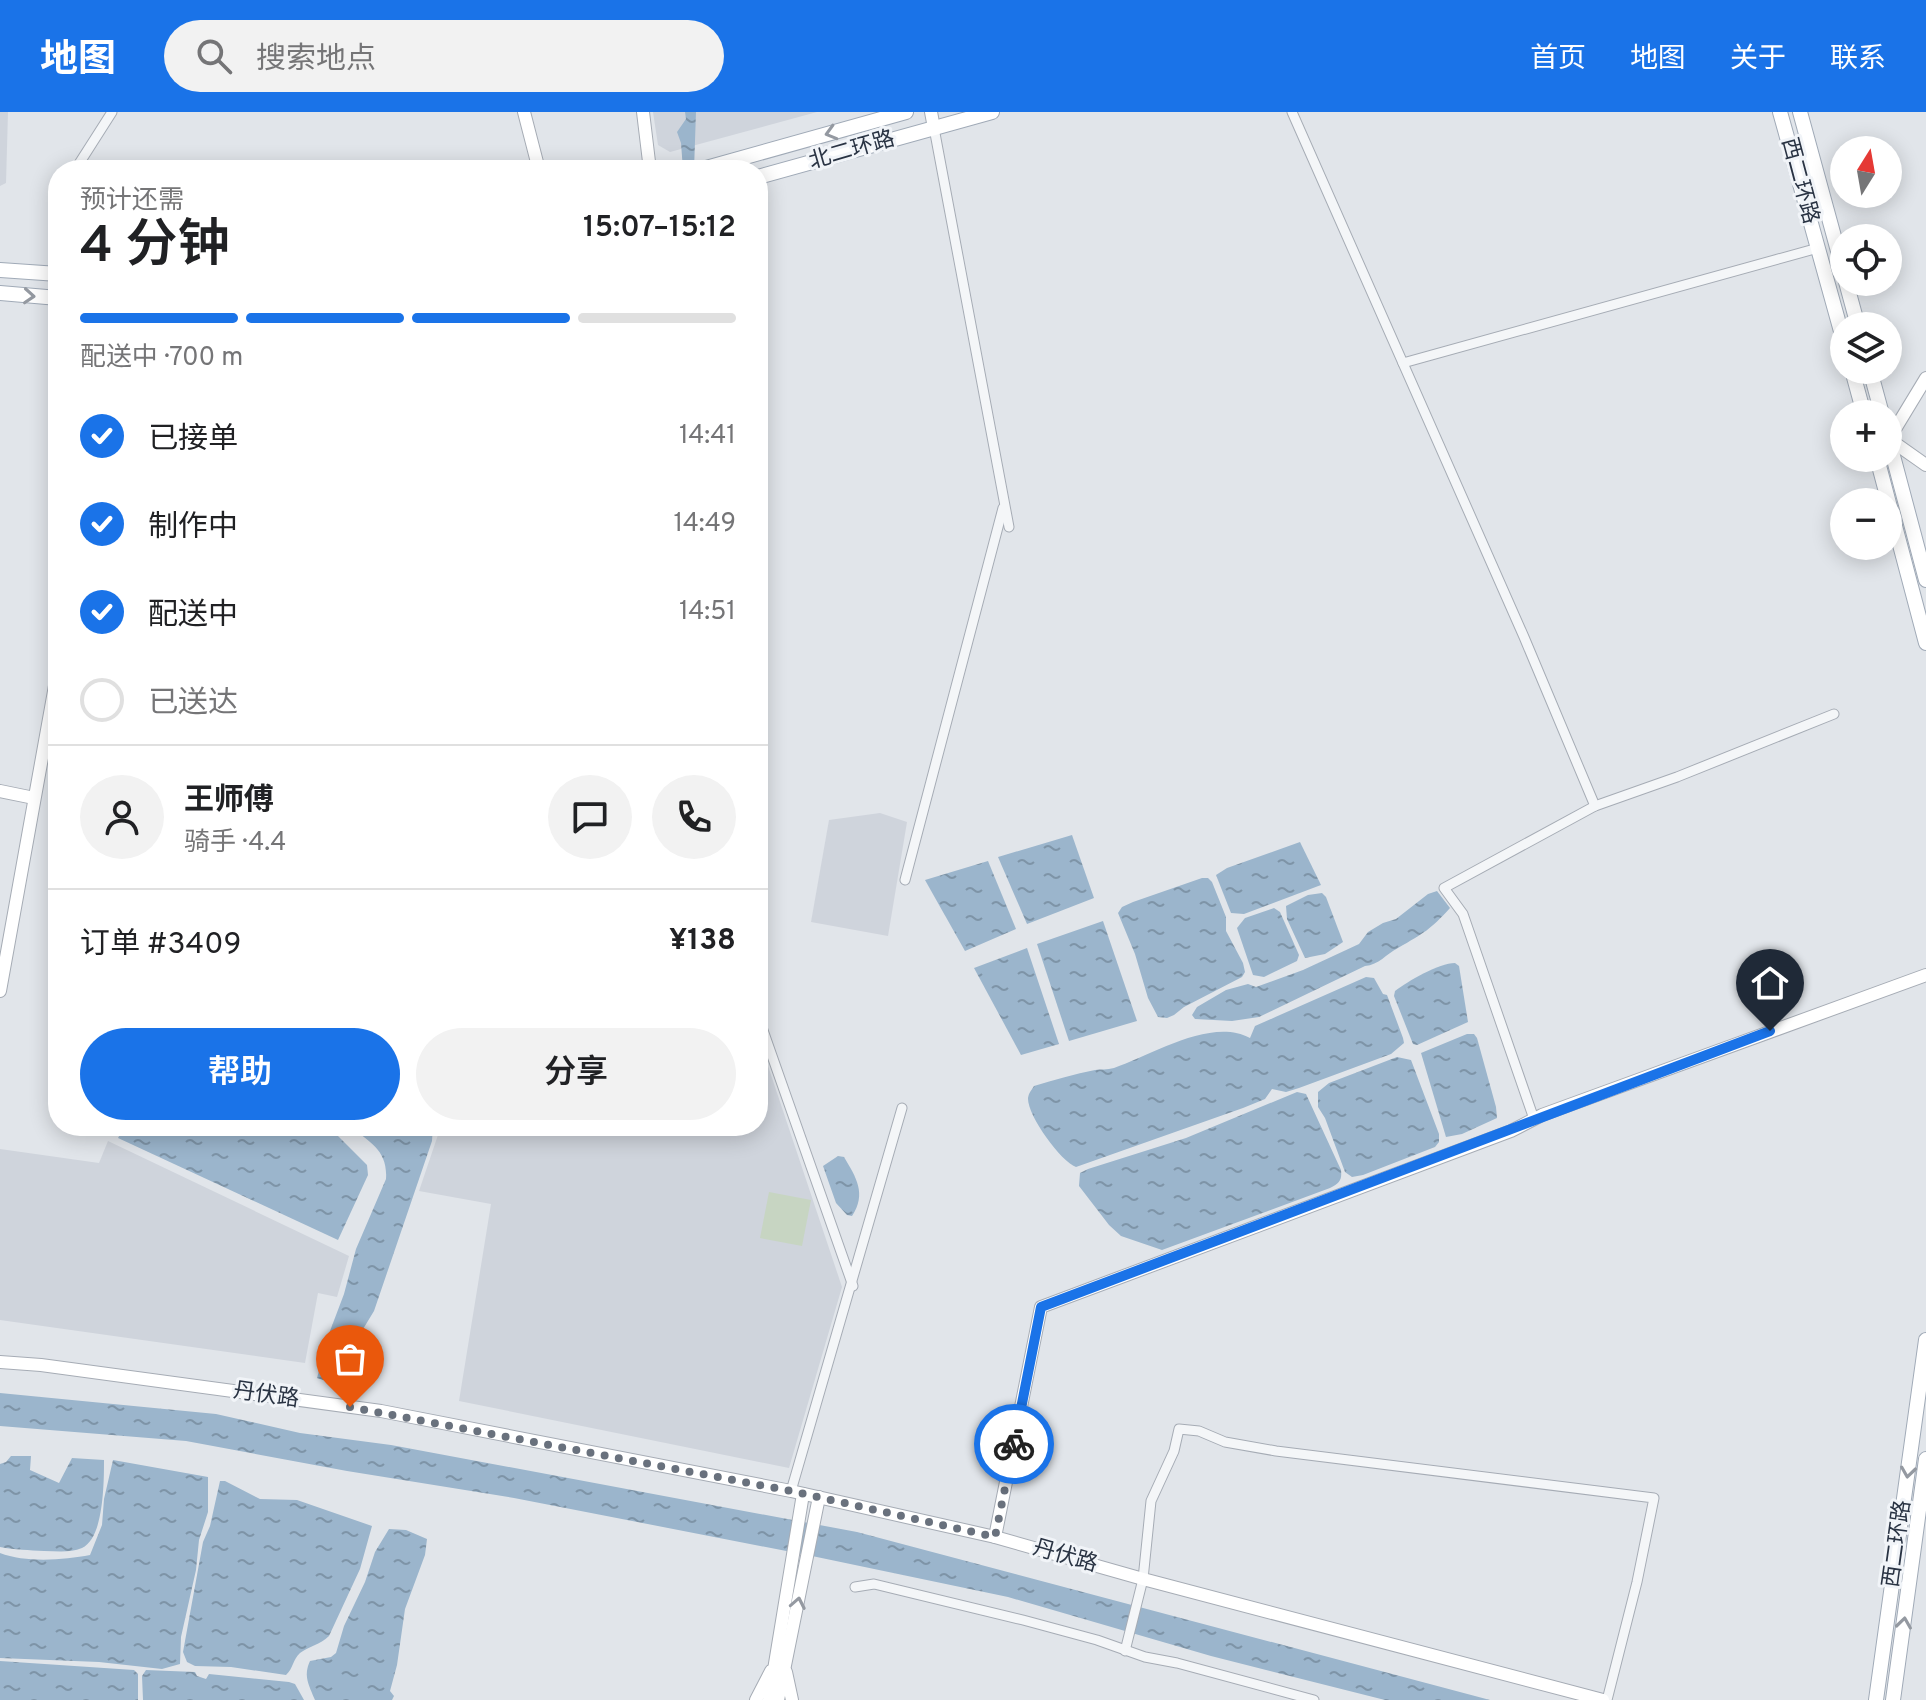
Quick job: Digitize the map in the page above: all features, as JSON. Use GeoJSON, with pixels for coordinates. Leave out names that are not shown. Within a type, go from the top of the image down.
{"type":"FeatureCollection","features":[{"type":"Feature","properties":{"kind":"main road"},"geometry":{"type":"LineString","coordinates":[[524,112],[536,160]]}},
{"type":"Feature","properties":{"kind":"main road"},"geometry":{"type":"LineString","coordinates":[[643,112],[649,160]]}},
{"type":"Feature","properties":{"kind":"main road","name":"北二环路"},"geometry":{"type":"LineString","coordinates":[[735,160],[906,112]]}},
{"type":"Feature","properties":{"kind":"main road"},"geometry":{"type":"LineString","coordinates":[[931,112],[934,128]]}},
{"type":"Feature","properties":{"kind":"main road","name":"北二环路"},"geometry":{"type":"LineString","coordinates":[[768,174],[992,112]]}},
{"type":"Feature","properties":{"kind":"main road","name":"西二环路"},"geometry":{"type":"LineString","coordinates":[[1780,112],[1836,312]]}},
{"type":"Feature","properties":{"kind":"main road","name":"西二环路"},"geometry":{"type":"LineString","coordinates":[[1800,112],[1831,224]]}},
{"type":"Feature","properties":{"kind":"main road"},"geometry":{"type":"LineString","coordinates":[[1818,248],[1830,244]]}},
{"type":"Feature","properties":{"kind":"main road"},"geometry":{"type":"LineString","coordinates":[[0,270],[48,273]]}},
{"type":"Feature","properties":{"kind":"main road"},"geometry":{"type":"LineString","coordinates":[[0,293],[48,297]]}},
{"type":"Feature","properties":{"kind":"main road"},"geometry":{"type":"LineString","coordinates":[[1902,417],[1926,378]]}},
{"type":"Feature","properties":{"kind":"main road"},"geometry":{"type":"LineString","coordinates":[[1902,449],[1926,465]]}},
{"type":"Feature","properties":{"kind":"main road"},"geometry":{"type":"LineString","coordinates":[[1881,472],[1926,643]]}},
{"type":"Feature","properties":{"kind":"main road"},"geometry":{"type":"LineString","coordinates":[[1897,472],[1926,580]]}},
{"type":"Feature","properties":{"kind":"main road"},"geometry":{"type":"LineString","coordinates":[[0,991],[48,723]]}},
{"type":"Feature","properties":{"kind":"main road"},"geometry":{"type":"LineString","coordinates":[[0,791],[34,798]]}},
{"type":"Feature","properties":{"kind":"main road"},"geometry":{"type":"LineString","coordinates":[[995,1537],[1041,1307],[1511,1131],[1534,1119],[1926,975]]}},
{"type":"Feature","properties":{"kind":"main road","name":"西二环路"},"geometry":{"type":"LineString","coordinates":[[1876,1700],[1926,1340]]}},
{"type":"Feature","properties":{"kind":"main road","name":"丹伏路"},"geometry":{"type":"LineString","coordinates":[[0,1362],[381,1411],[797,1492],[995,1537],[1605,1700]]}},
{"type":"Feature","properties":{"kind":"main road","name":"西二环路"},"geometry":{"type":"LineString","coordinates":[[1893,1700],[1926,1459]]}},
{"type":"Feature","properties":{"kind":"main road"},"geometry":{"type":"LineString","coordinates":[[778,1700],[779,1667],[799,1516],[797,1492]]}},
{"type":"Feature","properties":{"kind":"main road"},"geometry":{"type":"LineString","coordinates":[[769,1700],[806,1562],[819,1497]]}},
{"type":"Feature","properties":{"kind":"main road"},"geometry":{"type":"LineString","coordinates":[[756,1700],[762,1685],[779,1667]]}},
{"type":"Feature","properties":{"kind":"main road"},"geometry":{"type":"LineString","coordinates":[[779,1667],[792,1700]]}},
{"type":"Feature","properties":{"kind":"street"},"geometry":{"type":"LineString","coordinates":[[81,160],[112,112]]}},
{"type":"Feature","properties":{"kind":"street"},"geometry":{"type":"LineString","coordinates":[[1292,112],[1518,623],[1595,806]]}},
{"type":"Feature","properties":{"kind":"street"},"geometry":{"type":"LineString","coordinates":[[934,128],[1009,527]]}},
{"type":"Feature","properties":{"kind":"street"},"geometry":{"type":"LineString","coordinates":[[1403,363],[1818,248]]}},
{"type":"Feature","properties":{"kind":"street"},"geometry":{"type":"LineString","coordinates":[[905,880],[1004,505]]}},
{"type":"Feature","properties":{"kind":"street"},"geometry":{"type":"LineString","coordinates":[[1534,1119],[1463,914],[1444,888],[1595,806],[1834,714]]}},
{"type":"Feature","properties":{"kind":"street"},"geometry":{"type":"LineString","coordinates":[[768,1044],[853,1286]]}},
{"type":"Feature","properties":{"kind":"street"},"geometry":{"type":"LineString","coordinates":[[797,1492],[902,1108]]}},
{"type":"Feature","properties":{"kind":"street"},"geometry":{"type":"LineString","coordinates":[[1126,1647],[1143,1579],[1151,1501],[1174,1451],[1179,1429],[1199,1431],[1225,1442],[1276,1451],[1654,1498],[1637,1582],[1605,1700]]}},
{"type":"Feature","properties":{"kind":"street"},"geometry":{"type":"LineString","coordinates":[[855,1587],[874,1584],[1023,1620],[1314,1700]]}},
{"type":"Feature","properties":{"kind":"shaded area"},"geometry":{"type":"Polygon","coordinates":[[[0,112],[8,112],[6,183],[0,186],[0,112]]]}},
{"type":"Feature","properties":{"kind":"shaded area"},"geometry":{"type":"Polygon","coordinates":[[[653,112],[817,112],[670,152],[658,145],[653,112]]]}},
{"type":"Feature","properties":{"kind":"shaded area"},"geometry":{"type":"Polygon","coordinates":[[[880,813],[907,822],[888,936],[811,922],[829,820],[880,813]]]}},
{"type":"Feature","properties":{"kind":"shaded area"},"geometry":{"type":"Polygon","coordinates":[[[768,1066],[842,1287],[789,1468],[459,1401],[491,1204],[419,1191],[438,1136],[768,1136],[768,1066]]]}},
{"type":"Feature","properties":{"kind":"shaded area"},"geometry":{"type":"Polygon","coordinates":[[[108,1141],[349,1256],[337,1297],[318,1293],[305,1363],[0,1320],[0,1149],[99,1163],[108,1141]]]}},
{"type":"Feature","properties":{"kind":"green space"},"geometry":{"type":"Polygon","coordinates":[[[769,1192],[811,1200],[802,1246],[760,1238],[769,1192]]]}},
{"type":"Feature","properties":{"kind":"water"},"geometry":{"type":"Polygon","coordinates":[[[685,112],[696,112],[694,160],[682,160],[677,132],[686,119],[685,112]]]}},
{"type":"Feature","properties":{"kind":"water"},"geometry":{"type":"Polygon","coordinates":[[[1072,835],[1094,898],[1027,924],[998,857],[1072,835]]]}},
{"type":"Feature","properties":{"kind":"water"},"geometry":{"type":"Polygon","coordinates":[[[1300,842],[1321,885],[1244,914],[1231,913],[1216,875],[1227,868],[1300,842]]]}},
{"type":"Feature","properties":{"kind":"water"},"geometry":{"type":"Polygon","coordinates":[[[988,861],[1016,929],[965,951],[925,880],[988,861]]]}},
{"type":"Feature","properties":{"kind":"water"},"geometry":{"type":"Polygon","coordinates":[[[1202,878],[1212,882],[1226,917],[1226,931],[1245,972],[1242,977],[1174,1015],[1158,1017],[1148,998],[1118,913],[1122,907],[1133,902],[1202,878]]]}},
{"type":"Feature","properties":{"kind":"water"},"geometry":{"type":"Polygon","coordinates":[[[1437,891],[1450,908],[1426,931],[1374,964],[1259,1017],[1232,1021],[1195,1019],[1192,1015],[1197,1007],[1226,990],[1248,984],[1256,987],[1303,970],[1359,944],[1368,932],[1396,919],[1428,894],[1437,891]]]}},
{"type":"Feature","properties":{"kind":"water"},"geometry":{"type":"Polygon","coordinates":[[[1322,893],[1343,942],[1325,954],[1305,958],[1287,919],[1286,906],[1308,895],[1322,893]]]}},
{"type":"Feature","properties":{"kind":"water"},"geometry":{"type":"Polygon","coordinates":[[[1274,908],[1280,912],[1299,955],[1297,961],[1264,977],[1253,975],[1237,928],[1245,918],[1274,908]]]}},
{"type":"Feature","properties":{"kind":"water"},"geometry":{"type":"Polygon","coordinates":[[[1103,921],[1137,1021],[1069,1041],[1037,944],[1103,921]]]}},
{"type":"Feature","properties":{"kind":"water"},"geometry":{"type":"Polygon","coordinates":[[[1027,948],[1059,1044],[1021,1055],[974,968],[1027,948]]]}},
{"type":"Feature","properties":{"kind":"water"},"geometry":{"type":"Polygon","coordinates":[[[1455,963],[1459,966],[1468,1022],[1417,1045],[1413,1044],[1394,996],[1395,991],[1432,969],[1455,963]]]}},
{"type":"Feature","properties":{"kind":"water"},"geometry":{"type":"Polygon","coordinates":[[[1366,977],[1374,978],[1383,994],[1387,995],[1403,1038],[1404,1043],[1391,1054],[1286,1092],[1272,1089],[1265,1099],[1243,1108],[1076,1167],[1054,1147],[1029,1106],[1028,1098],[1034,1086],[1114,1068],[1200,1035],[1235,1033],[1250,1038],[1255,1026],[1366,977]]]}},
{"type":"Feature","properties":{"kind":"water"},"geometry":{"type":"Polygon","coordinates":[[[1474,1034],[1477,1038],[1497,1118],[1462,1134],[1446,1137],[1421,1053],[1474,1034]]]}},
{"type":"Feature","properties":{"kind":"water"},"geometry":{"type":"Polygon","coordinates":[[[1397,1057],[1411,1060],[1439,1134],[1439,1142],[1435,1147],[1352,1177],[1345,1172],[1318,1107],[1318,1092],[1329,1083],[1397,1057]]]}},
{"type":"Feature","properties":{"kind":"water"},"geometry":{"type":"Polygon","coordinates":[[[1297,1092],[1306,1094],[1341,1170],[1340,1181],[1330,1188],[1162,1250],[1121,1236],[1079,1186],[1080,1173],[1088,1169],[1186,1138],[1297,1092]]]}},
{"type":"Feature","properties":{"kind":"water"},"geometry":{"type":"Polygon","coordinates":[[[338,1136],[367,1165],[368,1175],[338,1240],[118,1138],[338,1136]]]}},
{"type":"Feature","properties":{"kind":"water"},"geometry":{"type":"Polygon","coordinates":[[[362,1136],[432,1136],[374,1311],[357,1339],[344,1387],[317,1378],[356,1249],[386,1179],[384,1161],[362,1136]]]}},
{"type":"Feature","properties":{"kind":"water"},"geometry":{"type":"Polygon","coordinates":[[[838,1156],[844,1157],[858,1186],[859,1200],[852,1216],[836,1203],[823,1166],[838,1156]]]}},
{"type":"Feature","properties":{"kind":"water"},"geometry":{"type":"Polygon","coordinates":[[[0,1393],[216,1414],[300,1433],[391,1445],[857,1532],[1490,1700],[1385,1700],[1211,1656],[1008,1597],[514,1498],[186,1441],[0,1426],[0,1393]]]}},
{"type":"Feature","properties":{"kind":"water"},"geometry":{"type":"Polygon","coordinates":[[[11,1456],[31,1456],[30,1470],[59,1483],[72,1458],[104,1460],[99,1522],[95,1533],[82,1548],[68,1551],[0,1547],[0,1464],[11,1456]]]}},
{"type":"Feature","properties":{"kind":"water"},"geometry":{"type":"Polygon","coordinates":[[[113,1460],[208,1477],[208,1512],[199,1540],[196,1570],[181,1637],[180,1664],[162,1669],[99,1662],[0,1658],[0,1553],[45,1560],[90,1555],[102,1525],[113,1460]]]}},
{"type":"Feature","properties":{"kind":"water"},"geometry":{"type":"Polygon","coordinates":[[[220,1481],[260,1499],[297,1500],[372,1526],[360,1569],[329,1636],[300,1653],[286,1675],[231,1667],[195,1666],[187,1662],[183,1652],[203,1542],[210,1526],[220,1481]]]}},
{"type":"Feature","properties":{"kind":"water"},"geometry":{"type":"Polygon","coordinates":[[[389,1529],[406,1530],[427,1539],[425,1555],[405,1609],[390,1691],[394,1696],[392,1700],[315,1700],[307,1676],[310,1661],[336,1653],[375,1552],[389,1529]]]}},
{"type":"Feature","properties":{"kind":"water"},"geometry":{"type":"Polygon","coordinates":[[[0,1661],[134,1670],[138,1674],[138,1700],[0,1700],[0,1661]]]}},
{"type":"Feature","properties":{"kind":"water"},"geometry":{"type":"Polygon","coordinates":[[[146,1670],[195,1672],[206,1679],[209,1674],[289,1682],[295,1684],[304,1700],[143,1700],[142,1676],[146,1670]]]}},
{"type":"Feature","properties":{"kind":"way so far"},"geometry":{"type":"LineString","coordinates":[[350,1407],[791,1491],[995,1537],[1014,1444]]}},
{"type":"Feature","properties":{"kind":"route"},"geometry":{"type":"LineString","coordinates":[[1014,1444],[1041,1307],[1770,1031]]}}]}
